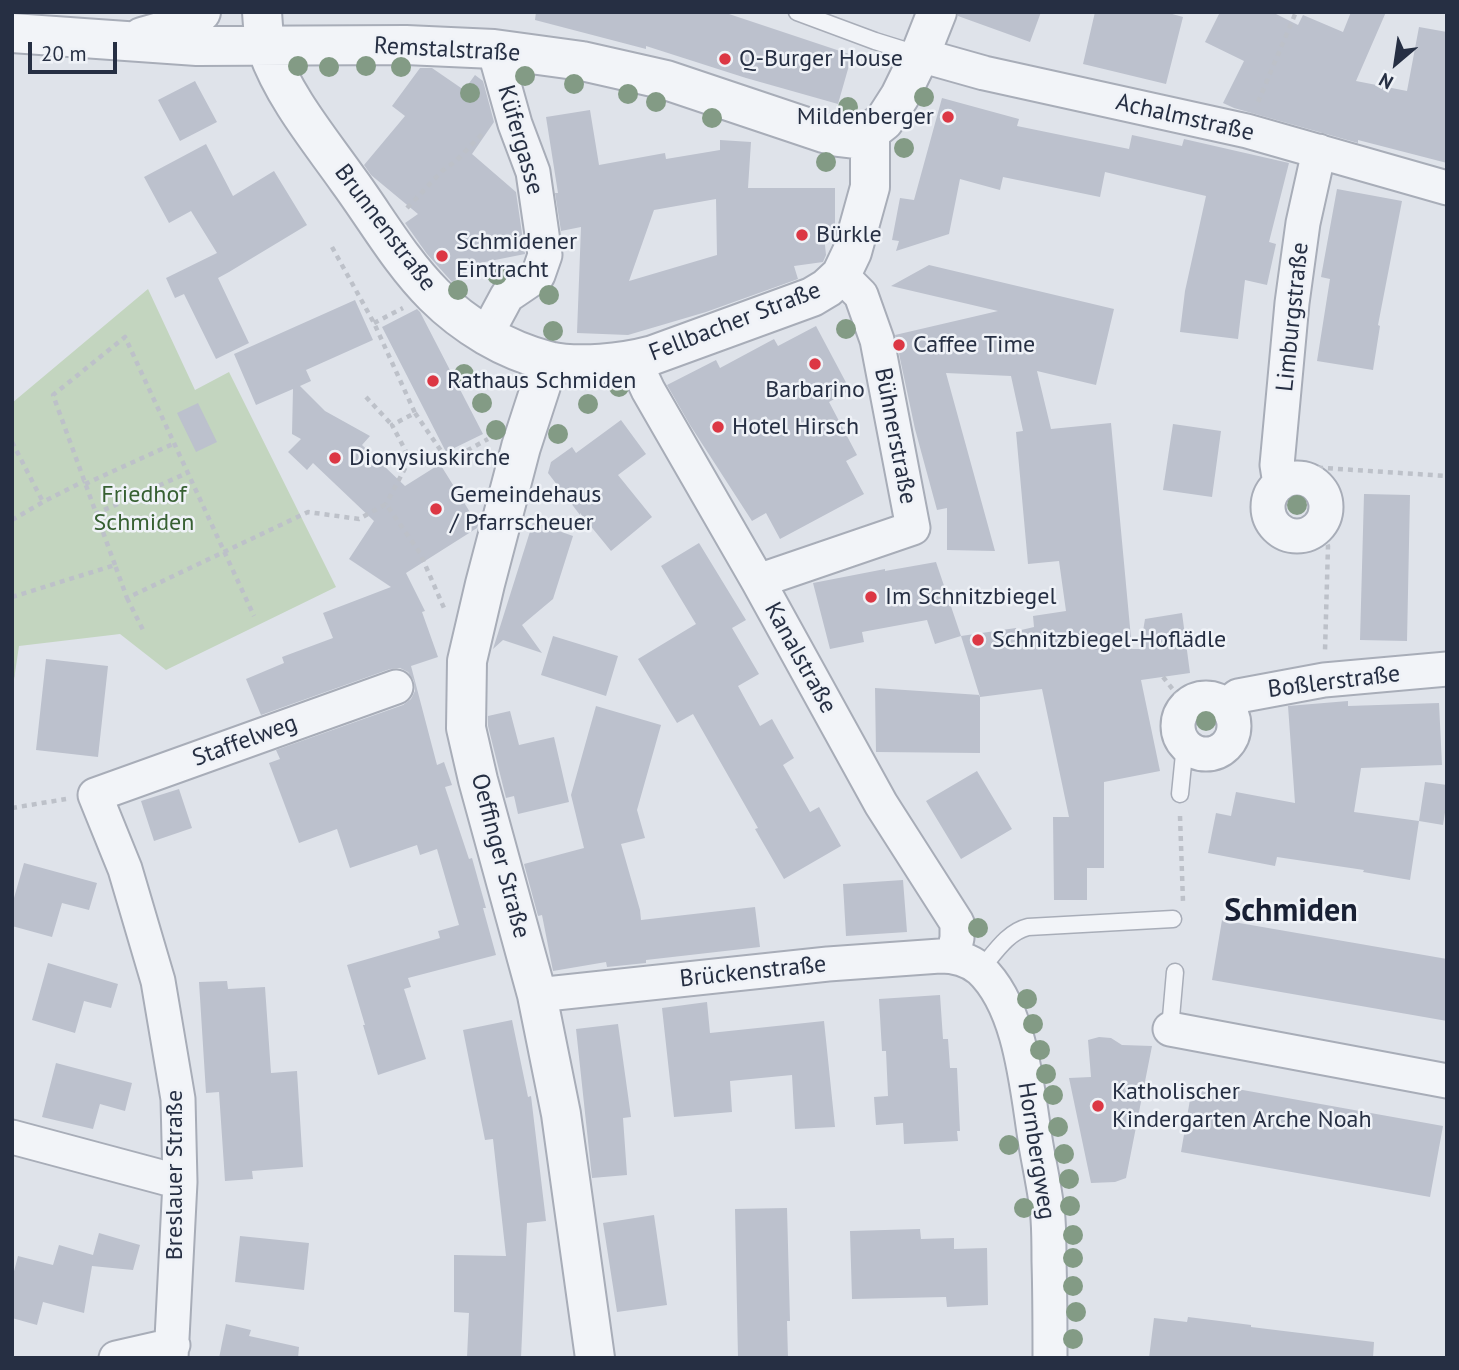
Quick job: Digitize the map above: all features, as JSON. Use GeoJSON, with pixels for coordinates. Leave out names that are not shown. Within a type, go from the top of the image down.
{"type":"FeatureCollection","features":[{"type":"Feature","properties":{"kind":"street"},"geometry":{"type":"LineString","coordinates":[[127,40],[170,29],[201,12]]}},
{"type":"Feature","properties":{"kind":"street"},"geometry":{"type":"LineString","coordinates":[[870,132],[884,121],[901,96],[937,12]]}},
{"type":"Feature","properties":{"kind":"street","name":"Remstalstraße"},"geometry":{"type":"LineString","coordinates":[[12,33],[165,45],[264,29],[406,45],[494,49],[582,61],[666,80],[838,137],[855,139],[870,132]]}},
{"type":"Feature","properties":{"kind":"street","name":"Brunnenstraße"},"geometry":{"type":"LineString","coordinates":[[264,29],[278,77],[392,244],[432,293],[471,327],[508,347],[549,361]]}},
{"type":"Feature","properties":{"kind":"street","name":"Küfergasse"},"geometry":{"type":"LineString","coordinates":[[486,335],[507,296],[538,275],[545,255],[533,172],[515,124],[494,49]]}},
{"type":"Feature","properties":{"kind":"street","name":"Achalmstraße"},"geometry":{"type":"LineString","coordinates":[[920,55],[984,73],[1247,131],[1447,188]]}},
{"type":"Feature","properties":{"kind":"street","name":"Fellbacher Straße"},"geometry":{"type":"LineString","coordinates":[[549,361],[592,364],[634,360],[812,297],[827,288],[841,275],[852,252],[870,187],[870,132]]}},
{"type":"Feature","properties":{"kind":"street","name":"Limburgstraße"},"geometry":{"type":"LineString","coordinates":[[1278,474],[1292,303],[1303,223],[1319,151]]}},
{"type":"Feature","properties":{"kind":"street","name":"Bühnerstraße"},"geometry":{"type":"LineString","coordinates":[[758,581],[913,528],[877,340],[861,295],[841,275]]}},
{"type":"Feature","properties":{"kind":"street","name":"Kanalstraße"},"geometry":{"type":"LineString","coordinates":[[634,360],[648,390],[758,581],[881,804],[957,923],[957,938],[967,962]]}},
{"type":"Feature","properties":{"kind":"street","name":"Oeffinger Straße"},"geometry":{"type":"LineString","coordinates":[[549,361],[521,447],[467,661],[466,728],[537,995],[561,1114],[595,1358]]}},
{"type":"Feature","properties":{"kind":"street"},"geometry":{"type":"LineString","coordinates":[[1278,474],[1288,479],[1310,480],[1320,489],[1327,506],[1320,526]]}},
{"type":"Feature","properties":{"kind":"street","name":"Boßlerstraße"},"geometry":{"type":"LineString","coordinates":[[1225,706],[1238,696],[1324,680],[1447,669]]}},
{"type":"Feature","properties":{"kind":"street","name":"Staffelweg"},"geometry":{"type":"LineString","coordinates":[[95,795],[396,687]]}},
{"type":"Feature","properties":{"kind":"street"},"geometry":{"type":"LineString","coordinates":[[1202,699],[1218,701],[1225,706],[1230,711],[1234,725],[1226,746],[1210,754],[1193,750],[1185,744],[1181,738],[1179,723],[1186,706],[1202,699]]}},
{"type":"Feature","properties":{"kind":"street","name":"Breslauer Straße"},"geometry":{"type":"LineString","coordinates":[[95,795],[125,869],[158,981],[178,1099],[180,1182],[172,1351]]}},
{"type":"Feature","properties":{"kind":"street","name":"Brückenstraße"},"geometry":{"type":"LineString","coordinates":[[537,995],[828,964],[967,962]]}},
{"type":"Feature","properties":{"kind":"street","name":"Hornbergweg"},"geometry":{"type":"LineString","coordinates":[[967,962],[1000,997],[1017,1039],[1025,1077],[1048,1219],[1050,1358]]}},
{"type":"Feature","properties":{"kind":"street"},"geometry":{"type":"LineString","coordinates":[[1170,1029],[1447,1081]]}},
{"type":"Feature","properties":{"kind":"street"},"geometry":{"type":"LineString","coordinates":[[12,1137],[180,1182]]}},
{"type":"Feature","properties":{"kind":"street"},"geometry":{"type":"LineString","coordinates":[[116,1358],[172,1351]]}},
{"type":"Feature","properties":{"kind":"lane"},"geometry":{"type":"LineString","coordinates":[[797,12],[920,55]]}},
{"type":"Feature","properties":{"kind":"lane"},"geometry":{"type":"LineString","coordinates":[[1180,794],[1185,744]]}},
{"type":"Feature","properties":{"kind":"lane"},"geometry":{"type":"LineString","coordinates":[[967,962],[1018,929],[1178,912]]}},
{"type":"Feature","properties":{"kind":"lane"},"geometry":{"type":"LineString","coordinates":[[1170,1029],[1175,972]]}},
{"type":"Feature","properties":{"kind":"path"},"geometry":{"type":"LineString","coordinates":[[1254,113],[1296,12]]}},
{"type":"Feature","properties":{"kind":"path"},"geometry":{"type":"LineString","coordinates":[[380,225],[408,208],[483,132],[515,124]]}},
{"type":"Feature","properties":{"kind":"path"},"geometry":{"type":"LineString","coordinates":[[332,247],[374,323],[415,413],[448,461],[489,438],[521,447]]}},
{"type":"Feature","properties":{"kind":"path"},"geometry":{"type":"LineString","coordinates":[[145,632],[127,598],[52,396],[125,337],[254,616]]}},
{"type":"Feature","properties":{"kind":"path"},"geometry":{"type":"LineString","coordinates":[[127,598],[308,512],[359,519],[386,504],[410,458],[392,425],[366,397]]}},
{"type":"Feature","properties":{"kind":"path"},"geometry":{"type":"LineString","coordinates":[[392,425],[415,413]]}},
{"type":"Feature","properties":{"kind":"path"},"geometry":{"type":"LineString","coordinates":[[12,442],[43,502]]}},
{"type":"Feature","properties":{"kind":"path"},"geometry":{"type":"LineString","coordinates":[[12,520],[43,502],[175,443]]}},
{"type":"Feature","properties":{"kind":"path"},"geometry":{"type":"LineString","coordinates":[[95,514],[188,473]]}},
{"type":"Feature","properties":{"kind":"path"},"geometry":{"type":"LineString","coordinates":[[1278,474],[1447,476]]}},
{"type":"Feature","properties":{"kind":"path"},"geometry":{"type":"LineString","coordinates":[[386,504],[420,553],[446,613]]}},
{"type":"Feature","properties":{"kind":"path"},"geometry":{"type":"LineString","coordinates":[[1320,526],[1328,547],[1324,680]]}},
{"type":"Feature","properties":{"kind":"path"},"geometry":{"type":"LineString","coordinates":[[12,597],[115,565]]}},
{"type":"Feature","properties":{"kind":"path"},"geometry":{"type":"LineString","coordinates":[[12,664],[13,674]]}},
{"type":"Feature","properties":{"kind":"path"},"geometry":{"type":"LineString","coordinates":[[1163,677],[1186,706]]}},
{"type":"Feature","properties":{"kind":"path"},"geometry":{"type":"LineString","coordinates":[[1178,912],[1180,794]]}},
{"type":"Feature","properties":{"kind":"path"},"geometry":{"type":"LineString","coordinates":[[12,807],[95,795]]}},
{"type":"Feature","properties":{"kind":"green space","name":"Friedhof Schmiden"},"geometry":{"type":"Polygon","coordinates":[[[148,289],[195,390],[229,372],[336,587],[166,670],[120,634],[19,646],[12,693],[12,403],[148,289]]]}},
{"type":"Feature","properties":{"kind":"building"},"geometry":{"type":"Polygon","coordinates":[[[536,12],[723,12],[852,55],[838,104],[646,46],[646,49],[535,20],[536,12]]]}},
{"type":"Feature","properties":{"kind":"building"},"geometry":{"type":"Polygon","coordinates":[[[958,12],[1041,12],[1030,42],[958,16],[958,12]]]}},
{"type":"Feature","properties":{"kind":"building"},"geometry":{"type":"Polygon","coordinates":[[[1095,12],[1165,12],[1183,17],[1166,84],[1083,64],[1095,12]]]}},
{"type":"Feature","properties":{"kind":"building"},"geometry":{"type":"Polygon","coordinates":[[[1220,12],[1272,12],[1298,25],[1303,15],[1343,32],[1351,12],[1386,12],[1356,81],[1407,91],[1419,27],[1447,32],[1447,163],[1358,140],[1358,143],[1223,103],[1244,61],[1205,42],[1220,12]]]}},
{"type":"Feature","properties":{"kind":"building"},"geometry":{"type":"Polygon","coordinates":[[[420,68],[432,68],[464,90],[475,75],[483,81],[494,122],[472,154],[516,192],[525,254],[480,263],[452,282],[427,254],[405,223],[418,214],[371,175],[364,165],[405,116],[392,106],[420,68]]]}},
{"type":"Feature","properties":{"kind":"building"},"geometry":{"type":"Polygon","coordinates":[[[195,81],[217,122],[180,141],[158,100],[195,81]]]}},
{"type":"Feature","properties":{"kind":"building"},"geometry":{"type":"Polygon","coordinates":[[[942,98],[1019,119],[1017,126],[1129,149],[1132,135],[1182,146],[1184,139],[1289,163],[1269,242],[1276,244],[1267,285],[1245,280],[1238,339],[1180,332],[1185,291],[1206,196],[1105,172],[1100,197],[1003,177],[1000,190],[960,179],[949,234],[896,251],[899,241],[892,240],[900,198],[914,200],[942,98]]]}},
{"type":"Feature","properties":{"kind":"building"},"geometry":{"type":"Polygon","coordinates":[[[590,110],[599,165],[665,153],[666,159],[720,150],[720,140],[751,142],[748,188],[835,188],[835,230],[834,234],[824,235],[826,255],[823,262],[794,266],[798,279],[706,312],[628,335],[577,333],[581,227],[561,231],[546,117],[590,110]],[[716,199],[654,210],[629,281],[717,255],[716,199]]]}},
{"type":"Feature","properties":{"kind":"building"},"geometry":{"type":"Polygon","coordinates":[[[206,144],[233,196],[274,171],[307,225],[218,278],[249,343],[216,359],[184,294],[175,298],[166,278],[217,253],[191,211],[169,223],[144,177],[206,144]]]}},
{"type":"Feature","properties":{"kind":"building"},"geometry":{"type":"Polygon","coordinates":[[[1337,189],[1402,201],[1378,325],[1373,370],[1317,361],[1330,279],[1321,277],[1337,189]]]}},
{"type":"Feature","properties":{"kind":"building"},"geometry":{"type":"Polygon","coordinates":[[[929,265],[1114,309],[1096,385],[1037,371],[1051,429],[1111,423],[1132,649],[1140,649],[1145,619],[1182,613],[1190,673],[1141,680],[1160,771],[1104,782],[1104,868],[1087,868],[1087,900],[1054,900],[1053,817],[1069,817],[1042,689],[980,697],[961,636],[1034,627],[1033,616],[1066,611],[1059,561],[1028,564],[1016,432],[1023,431],[1011,376],[946,373],[995,551],[947,550],[947,508],[937,510],[915,429],[895,335],[998,311],[891,286],[929,265]]]}},
{"type":"Feature","properties":{"kind":"building"},"geometry":{"type":"Polygon","coordinates":[[[355,300],[373,340],[306,370],[311,381],[300,386],[325,411],[370,436],[362,445],[405,486],[440,464],[478,525],[406,573],[425,611],[422,612],[438,657],[411,666],[437,765],[444,762],[452,785],[445,787],[469,859],[472,858],[496,955],[408,978],[411,987],[404,989],[426,1059],[378,1075],[347,965],[440,938],[438,931],[459,925],[437,849],[420,855],[417,845],[350,868],[337,829],[299,843],[269,763],[280,759],[276,750],[403,705],[411,699],[415,691],[414,681],[408,672],[400,668],[390,669],[261,715],[246,679],[284,663],[282,657],[333,638],[323,613],[391,587],[349,559],[374,521],[313,463],[307,470],[288,452],[301,439],[292,434],[293,389],[256,405],[234,354],[355,300]]]}},
{"type":"Feature","properties":{"kind":"building","name":"Rathaus Schmiden"},"geometry":{"type":"Polygon","coordinates":[[[417,309],[483,434],[446,452],[382,327],[417,309]]]}},
{"type":"Feature","properties":{"kind":"building"},"geometry":{"type":"Polygon","coordinates":[[[816,326],[850,390],[829,402],[857,455],[846,461],[864,494],[780,539],[766,513],[752,521],[667,385],[716,360],[720,368],[774,339],[778,346],[816,326]]]}},
{"type":"Feature","properties":{"kind":"building"},"geometry":{"type":"Polygon","coordinates":[[[198,403],[217,442],[196,452],[177,413],[198,403]]]}},
{"type":"Feature","properties":{"kind":"building"},"geometry":{"type":"Polygon","coordinates":[[[621,420],[646,454],[618,475],[652,517],[611,551],[548,473],[551,462],[572,447],[576,453],[621,420]]]}},
{"type":"Feature","properties":{"kind":"building"},"geometry":{"type":"Polygon","coordinates":[[[1173,424],[1221,431],[1212,497],[1163,490],[1173,424]]]}},
{"type":"Feature","properties":{"kind":"building"},"geometry":{"type":"Polygon","coordinates":[[[1364,494],[1410,495],[1407,641],[1360,640],[1364,494]]]}},
{"type":"Feature","properties":{"kind":"building"},"geometry":{"type":"Polygon","coordinates":[[[533,522],[573,536],[553,599],[522,625],[542,653],[503,640],[493,649],[533,522]]]}},
{"type":"Feature","properties":{"kind":"building"},"geometry":{"type":"Polygon","coordinates":[[[699,543],[746,620],[732,628],[759,674],[738,686],[760,726],[772,719],[794,758],[783,765],[810,812],[819,807],[841,846],[784,879],[693,714],[677,723],[638,659],[696,624],[661,566],[699,543]]]}},
{"type":"Feature","properties":{"kind":"building"},"geometry":{"type":"Polygon","coordinates":[[[936,562],[961,636],[935,644],[927,620],[862,632],[864,642],[830,649],[813,583],[936,562]]]}},
{"type":"Feature","properties":{"kind":"building"},"geometry":{"type":"Polygon","coordinates":[[[553,636],[618,656],[606,696],[541,675],[553,636]]]}},
{"type":"Feature","properties":{"kind":"building"},"geometry":{"type":"Polygon","coordinates":[[[46,659],[108,666],[98,757],[36,750],[46,659]]]}},
{"type":"Feature","properties":{"kind":"building"},"geometry":{"type":"Polygon","coordinates":[[[875,688],[980,695],[980,753],[876,752],[875,688]]]}},
{"type":"Feature","properties":{"kind":"building"},"geometry":{"type":"Polygon","coordinates":[[[1348,701],[1348,706],[1439,703],[1442,765],[1361,768],[1354,812],[1419,821],[1410,880],[1277,857],[1275,866],[1208,853],[1216,813],[1231,816],[1236,792],[1295,803],[1288,706],[1348,701]]]}},
{"type":"Feature","properties":{"kind":"building"},"geometry":{"type":"Polygon","coordinates":[[[596,706],[661,725],[637,810],[645,838],[621,844],[641,920],[755,907],[760,947],[607,967],[606,962],[553,971],[542,915],[538,916],[524,864],[584,848],[571,795],[596,706]]]}},
{"type":"Feature","properties":{"kind":"building"},"geometry":{"type":"Polygon","coordinates":[[[510,711],[519,745],[554,737],[569,802],[518,814],[514,796],[506,798],[488,726],[488,716],[510,711]]]}},
{"type":"Feature","properties":{"kind":"building"},"geometry":{"type":"Polygon","coordinates":[[[977,771],[1012,829],[961,859],[926,801],[977,771]]]}},
{"type":"Feature","properties":{"kind":"building"},"geometry":{"type":"Polygon","coordinates":[[[1425,782],[1447,785],[1443,825],[1419,821],[1425,782]]]}},
{"type":"Feature","properties":{"kind":"building"},"geometry":{"type":"Polygon","coordinates":[[[179,789],[192,828],[154,841],[141,801],[179,789]]]}},
{"type":"Feature","properties":{"kind":"building"},"geometry":{"type":"Polygon","coordinates":[[[24,863],[97,883],[89,910],[62,903],[52,937],[12,926],[12,905],[24,863]]]}},
{"type":"Feature","properties":{"kind":"building"},"geometry":{"type":"Polygon","coordinates":[[[903,880],[907,932],[846,936],[843,884],[903,880]]]}},
{"type":"Feature","properties":{"kind":"building"},"geometry":{"type":"Polygon","coordinates":[[[1222,920],[1447,959],[1447,1021],[1212,980],[1222,920]]]}},
{"type":"Feature","properties":{"kind":"building"},"geometry":{"type":"Polygon","coordinates":[[[48,963],[118,984],[111,1008],[84,1001],[75,1033],[32,1020],[48,963]]]}},
{"type":"Feature","properties":{"kind":"building"},"geometry":{"type":"Polygon","coordinates":[[[227,981],[228,989],[265,987],[271,1073],[297,1071],[303,1167],[252,1171],[253,1179],[225,1181],[219,1092],[206,1093],[199,982],[227,981]]]}},
{"type":"Feature","properties":{"kind":"building"},"geometry":{"type":"Polygon","coordinates":[[[940,995],[943,1039],[948,1039],[950,1068],[957,1068],[960,1131],[957,1131],[958,1141],[904,1144],[903,1123],[876,1125],[874,1097],[888,1096],[886,1051],[882,1051],[879,999],[940,995]]]}},
{"type":"Feature","properties":{"kind":"building"},"geometry":{"type":"Polygon","coordinates":[[[707,1002],[710,1033],[824,1021],[835,1127],[795,1129],[792,1075],[730,1081],[732,1112],[674,1117],[662,1008],[707,1002]]]}},
{"type":"Feature","properties":{"kind":"building"},"geometry":{"type":"Polygon","coordinates":[[[512,1020],[528,1097],[531,1096],[546,1221],[527,1223],[521,1358],[467,1358],[469,1313],[454,1312],[454,1255],[506,1256],[493,1139],[485,1140],[463,1030],[512,1020]]]}},
{"type":"Feature","properties":{"kind":"building"},"geometry":{"type":"Polygon","coordinates":[[[618,1024],[631,1117],[623,1118],[627,1175],[592,1178],[576,1029],[618,1024]]]}},
{"type":"Feature","properties":{"kind":"building","name":"Katholischer Kindergarten Arche Noah"},"geometry":{"type":"Polygon","coordinates":[[[1111,1038],[1122,1045],[1152,1046],[1126,1178],[1115,1182],[1091,1183],[1069,1078],[1091,1077],[1088,1040],[1111,1038]]]}},
{"type":"Feature","properties":{"kind":"building"},"geometry":{"type":"Polygon","coordinates":[[[56,1063],[132,1083],[125,1111],[100,1104],[93,1129],[42,1117],[56,1063]]]}},
{"type":"Feature","properties":{"kind":"building"},"geometry":{"type":"Polygon","coordinates":[[[1226,1087],[1443,1126],[1430,1197],[1181,1152],[1192,1088],[1224,1094],[1226,1087]]]}},
{"type":"Feature","properties":{"kind":"building"},"geometry":{"type":"Polygon","coordinates":[[[787,1208],[790,1321],[787,1321],[788,1358],[738,1358],[735,1209],[787,1208]]]}},
{"type":"Feature","properties":{"kind":"building"},"geometry":{"type":"Polygon","coordinates":[[[654,1215],[667,1305],[617,1312],[603,1223],[654,1215]]]}},
{"type":"Feature","properties":{"kind":"building"},"geometry":{"type":"Polygon","coordinates":[[[920,1229],[921,1239],[954,1238],[954,1249],[987,1248],[988,1305],[947,1307],[946,1297],[852,1299],[850,1231],[920,1229]]]}},
{"type":"Feature","properties":{"kind":"building"},"geometry":{"type":"Polygon","coordinates":[[[99,1233],[140,1245],[133,1270],[92,1266],[84,1313],[43,1302],[37,1325],[12,1318],[12,1279],[18,1256],[53,1265],[59,1245],[93,1255],[99,1233]]]}},
{"type":"Feature","properties":{"kind":"building"},"geometry":{"type":"Polygon","coordinates":[[[240,1236],[309,1243],[304,1290],[235,1282],[240,1236]]]}},
{"type":"Feature","properties":{"kind":"building"},"geometry":{"type":"Polygon","coordinates":[[[1188,1317],[1374,1342],[1373,1358],[1149,1358],[1154,1318],[1187,1322],[1188,1317]]]}},
{"type":"Feature","properties":{"kind":"building"},"geometry":{"type":"Polygon","coordinates":[[[226,1324],[251,1330],[249,1336],[299,1347],[298,1358],[219,1358],[226,1324]]]}},
{"type":"Feature","properties":{"kind":"place","name":"Q-Burger House"},"geometry":{"type":"Point","coordinates":[725,59]}},
{"type":"Feature","properties":{"kind":"place","name":"Mildenberger"},"geometry":{"type":"Point","coordinates":[948,117]}},
{"type":"Feature","properties":{"kind":"place","name":"Bürkle"},"geometry":{"type":"Point","coordinates":[802,235]}},
{"type":"Feature","properties":{"kind":"place","name":"Schmidener Eintracht"},"geometry":{"type":"Point","coordinates":[442,256]}},
{"type":"Feature","properties":{"kind":"place","name":"Caffee Time"},"geometry":{"type":"Point","coordinates":[899,345]}},
{"type":"Feature","properties":{"kind":"place","name":"Barbarino"},"geometry":{"type":"Point","coordinates":[815,364]}},
{"type":"Feature","properties":{"kind":"place","name":"Rathaus Schmiden"},"geometry":{"type":"Point","coordinates":[433,381]}},
{"type":"Feature","properties":{"kind":"place","name":"Hotel Hirsch"},"geometry":{"type":"Point","coordinates":[718,427]}},
{"type":"Feature","properties":{"kind":"place","name":"Dionysiuskirche"},"geometry":{"type":"Point","coordinates":[335,458]}},
{"type":"Feature","properties":{"kind":"place","name":"Gemeindehaus / Pfarrscheuer"},"geometry":{"type":"Point","coordinates":[436,509]}},
{"type":"Feature","properties":{"kind":"place","name":"Im Schnitzbiegel"},"geometry":{"type":"Point","coordinates":[871,597]}},
{"type":"Feature","properties":{"kind":"place","name":"Schnitzbiegel-Hoflädle"},"geometry":{"type":"Point","coordinates":[978,640]}},
{"type":"Feature","properties":{"kind":"place","name":"Katholischer Kindergarten Arche Noah"},"geometry":{"type":"Point","coordinates":[1098,1106]}},
{"type":"Feature","properties":{"kind":"district","name":"Schmiden"},"geometry":{"type":"Point","coordinates":[1291,912]}}]}
